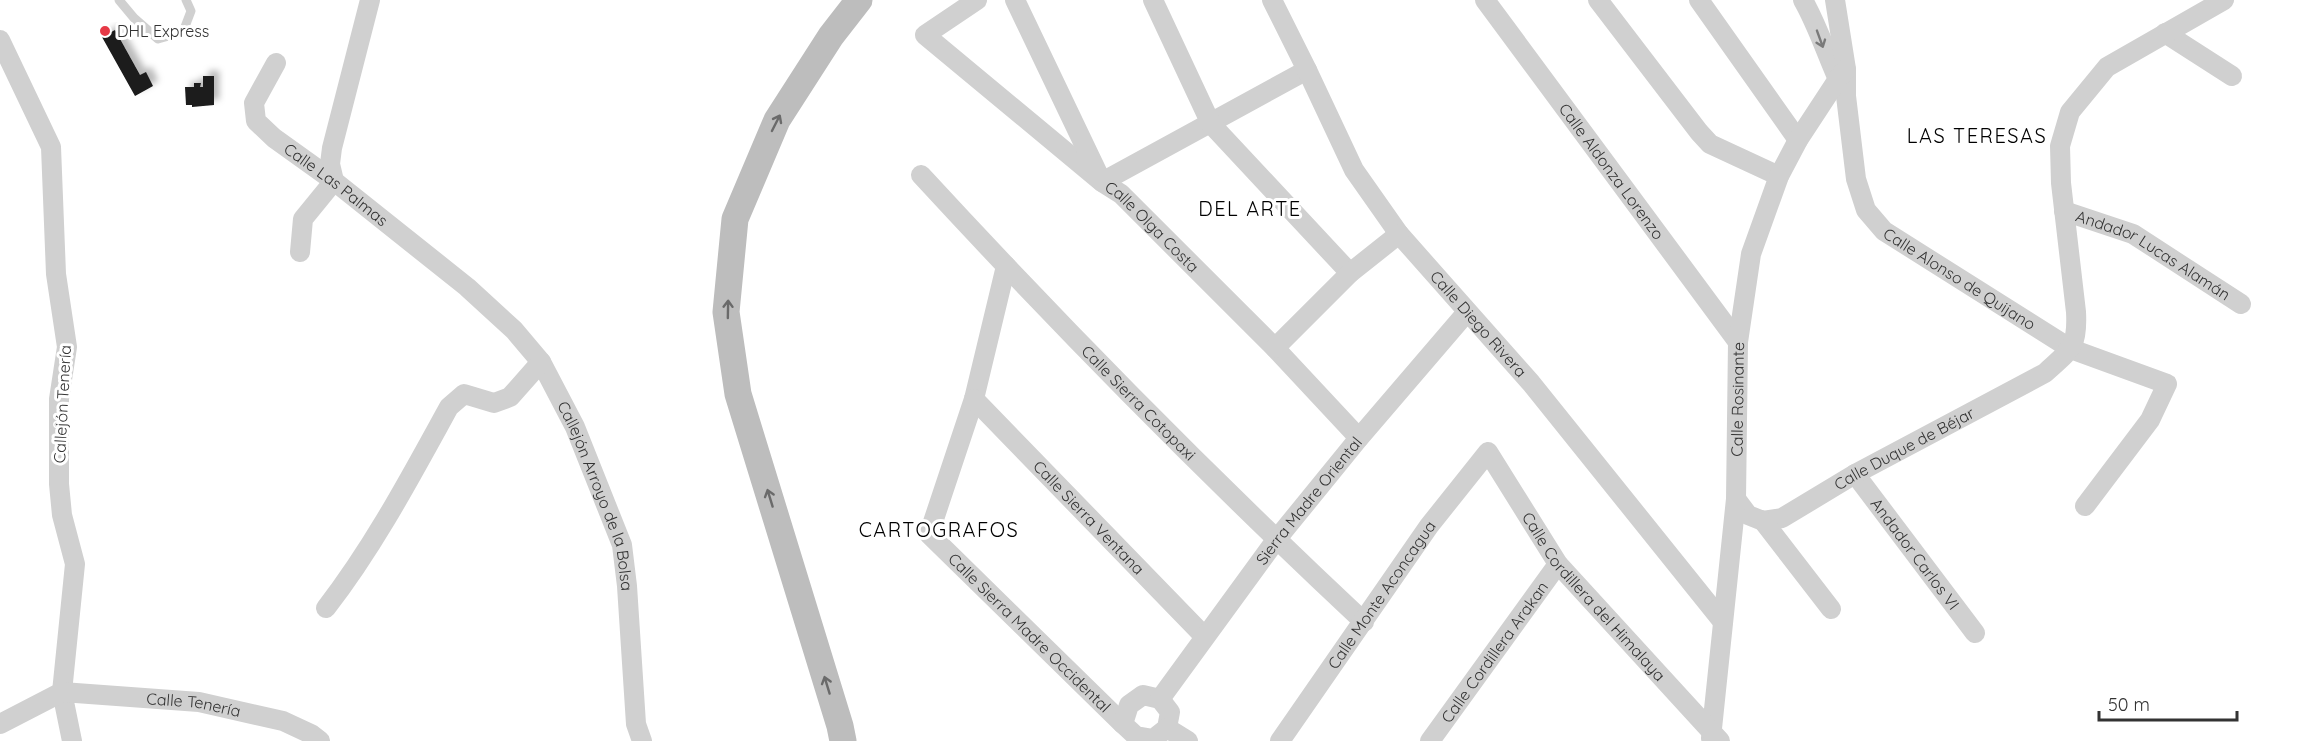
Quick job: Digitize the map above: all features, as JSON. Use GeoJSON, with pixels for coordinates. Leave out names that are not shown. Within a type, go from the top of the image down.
{"type":"FeatureCollection","features":[{"type":"Feature","properties":{"kind":"street"},"geometry":{"type":"LineString","coordinates":[[300,252],[303,219],[334,181],[330,164],[332,148],[370,0]]}},
{"type":"Feature","properties":{"kind":"street"},"geometry":{"type":"LineString","coordinates":[[843,741],[738,394],[726,312],[735,219],[777,120],[831,36],[859,0]]}},
{"type":"Feature","properties":{"kind":"street","name":"Calle Olga Costa"},"geometry":{"type":"LineString","coordinates":[[977,0],[925,35],[1102,182],[1121,194],[1275,348],[1359,438]]}},
{"type":"Feature","properties":{"kind":"street"},"geometry":{"type":"LineString","coordinates":[[1015,0],[1102,182],[1307,70]]}},
{"type":"Feature","properties":{"kind":"street"},"geometry":{"type":"LineString","coordinates":[[1153,0],[1211,124],[1350,273]]}},
{"type":"Feature","properties":{"kind":"street","name":"Calle Diego Rivera"},"geometry":{"type":"LineString","coordinates":[[1272,0],[1353,170],[1399,234],[1532,383],[1724,622]]}},
{"type":"Feature","properties":{"kind":"street","name":"Calle Aldonza Lorenzo"},"geometry":{"type":"LineString","coordinates":[[1485,0],[1737,342]]}},
{"type":"Feature","properties":{"kind":"street"},"geometry":{"type":"LineString","coordinates":[[1598,0],[1710,144],[1779,176]]}},
{"type":"Feature","properties":{"kind":"street"},"geometry":{"type":"LineString","coordinates":[[1699,0],[1798,140]]}},
{"type":"Feature","properties":{"kind":"street","name":"Calle Alonso de Quijano"},"geometry":{"type":"LineString","coordinates":[[1803,0],[1843,81]]}},
{"type":"Feature","properties":{"kind":"street","name":"Calle Alonso de Quijano"},"geometry":{"type":"LineString","coordinates":[[1835,0],[1856,179],[1866,210],[1884,231],[2071,349],[2167,384],[2150,420],[2085,506]]}},
{"type":"Feature","properties":{"kind":"street"},"geometry":{"type":"LineString","coordinates":[[2071,349],[2077,333],[2077,323],[2064,211],[2060,147],[2070,112],[2107,67],[2224,0]]}},
{"type":"Feature","properties":{"kind":"street"},"geometry":{"type":"LineString","coordinates":[[2165,33],[2232,76]]}},
{"type":"Feature","properties":{"kind":"street","name":"Callejón Tenería"},"geometry":{"type":"LineString","coordinates":[[0,40],[51,147],[56,274],[67,347],[59,399],[59,484],[62,515],[75,564],[62,692],[72,741]]}},
{"type":"Feature","properties":{"kind":"street","name":"Calle Las Palmas"},"geometry":{"type":"LineString","coordinates":[[276,63],[254,103],[256,121],[274,138],[334,181],[467,286]]}},
{"type":"Feature","properties":{"kind":"street","name":"Calle Rosinante"},"geometry":{"type":"LineString","coordinates":[[1714,737],[1736,499],[1737,342],[1751,254],[1779,176],[1798,140],[1843,81]]}},
{"type":"Feature","properties":{"kind":"street","name":"Calle Sierra Cotopaxi"},"geometry":{"type":"LineString","coordinates":[[921,175],[1006,266],[1276,540],[1364,622]]}},
{"type":"Feature","properties":{"kind":"street","name":"Andador Lucas Alamán"},"geometry":{"type":"LineString","coordinates":[[2064,211],[2133,234],[2241,304]]}},
{"type":"Feature","properties":{"kind":"street"},"geometry":{"type":"LineString","coordinates":[[1275,348],[1350,273],[1399,234]]}},
{"type":"Feature","properties":{"kind":"street","name":"Calle Sierra Madre Occidental"},"geometry":{"type":"LineString","coordinates":[[1006,266],[974,399],[929,534],[1131,734]]}},
{"type":"Feature","properties":{"kind":"street","name":"Callejón Arroyo de la Bolsa"},"geometry":{"type":"LineString","coordinates":[[467,286],[514,330],[541,362],[575,427],[622,545],[627,586],[635,715],[642,741]]}},
{"type":"Feature","properties":{"kind":"street","name":"Sierra Madre Oriental"},"geometry":{"type":"LineString","coordinates":[[1160,699],[1276,540],[1359,438],[1467,312]]}},
{"type":"Feature","properties":{"kind":"street","name":"Calle Duque de Béjar"},"geometry":{"type":"LineString","coordinates":[[1763,521],[1782,519],[1855,474],[2045,373],[2071,349]]}},
{"type":"Feature","properties":{"kind":"street"},"geometry":{"type":"LineString","coordinates":[[326,608],[349,578],[384,522],[449,407],[464,394],[494,403],[510,397],[541,362]]}},
{"type":"Feature","properties":{"kind":"street","name":"Calle Sierra Ventana"},"geometry":{"type":"LineString","coordinates":[[974,399],[1204,636]]}},
{"type":"Feature","properties":{"kind":"street","name":"Calle Cordillera del Himalaya"},"geometry":{"type":"LineString","coordinates":[[1488,452],[1558,564],[1714,737]]}},
{"type":"Feature","properties":{"kind":"street","name":"Calle Monte Aconcagua"},"geometry":{"type":"LineString","coordinates":[[1280,741],[1429,526],[1488,452]]}},
{"type":"Feature","properties":{"kind":"street","name":"Andador Carlos VI"},"geometry":{"type":"LineString","coordinates":[[1855,474],[1975,633]]}},
{"type":"Feature","properties":{"kind":"street"},"geometry":{"type":"LineString","coordinates":[[1736,499],[1748,514],[1763,521],[1831,609]]}},
{"type":"Feature","properties":{"kind":"street","name":"Calle Cordillera Arakan"},"geometry":{"type":"LineString","coordinates":[[1431,741],[1558,564]]}},
{"type":"Feature","properties":{"kind":"street"},"geometry":{"type":"LineString","coordinates":[[0,724],[62,692]]}},
{"type":"Feature","properties":{"kind":"street","name":"Calle Tenería"},"geometry":{"type":"LineString","coordinates":[[62,692],[199,702],[283,721],[311,734],[320,741]]}},
{"type":"Feature","properties":{"kind":"street"},"geometry":{"type":"LineString","coordinates":[[1143,696],[1160,699],[1170,712],[1167,728],[1153,738],[1131,734],[1129,705],[1143,696]]}},
{"type":"Feature","properties":{"kind":"street"},"geometry":{"type":"LineString","coordinates":[[1167,728],[1188,741]]}},
{"type":"Feature","properties":{"kind":"lane"},"geometry":{"type":"LineString","coordinates":[[119,0],[134,18],[158,39],[183,32],[191,11],[186,0]]}},
{"type":"Feature","properties":{"kind":"building"},"geometry":{"type":"Polygon","coordinates":[[[115,30],[140,75],[146,72],[153,86],[135,96],[102,37],[115,30]]]}},
{"type":"Feature","properties":{"kind":"building"},"geometry":{"type":"Polygon","coordinates":[[[203,76],[214,76],[214,105],[192,107],[192,105],[186,105],[185,87],[194,87],[194,83],[201,83],[200,87],[203,87],[203,76]]]}},
{"type":"Feature","properties":{"kind":"place","name":"DHL Express"},"geometry":{"type":"Point","coordinates":[105,31]}},
{"type":"Feature","properties":{"kind":"district","name":"LAS TERESAS"},"geometry":{"type":"Point","coordinates":[1977,135]}},
{"type":"Feature","properties":{"kind":"district","name":"DEL ARTE"},"geometry":{"type":"Point","coordinates":[1250,208]}},
{"type":"Feature","properties":{"kind":"district","name":"CARTOGRAFOS"},"geometry":{"type":"Point","coordinates":[939,529]}}]}
